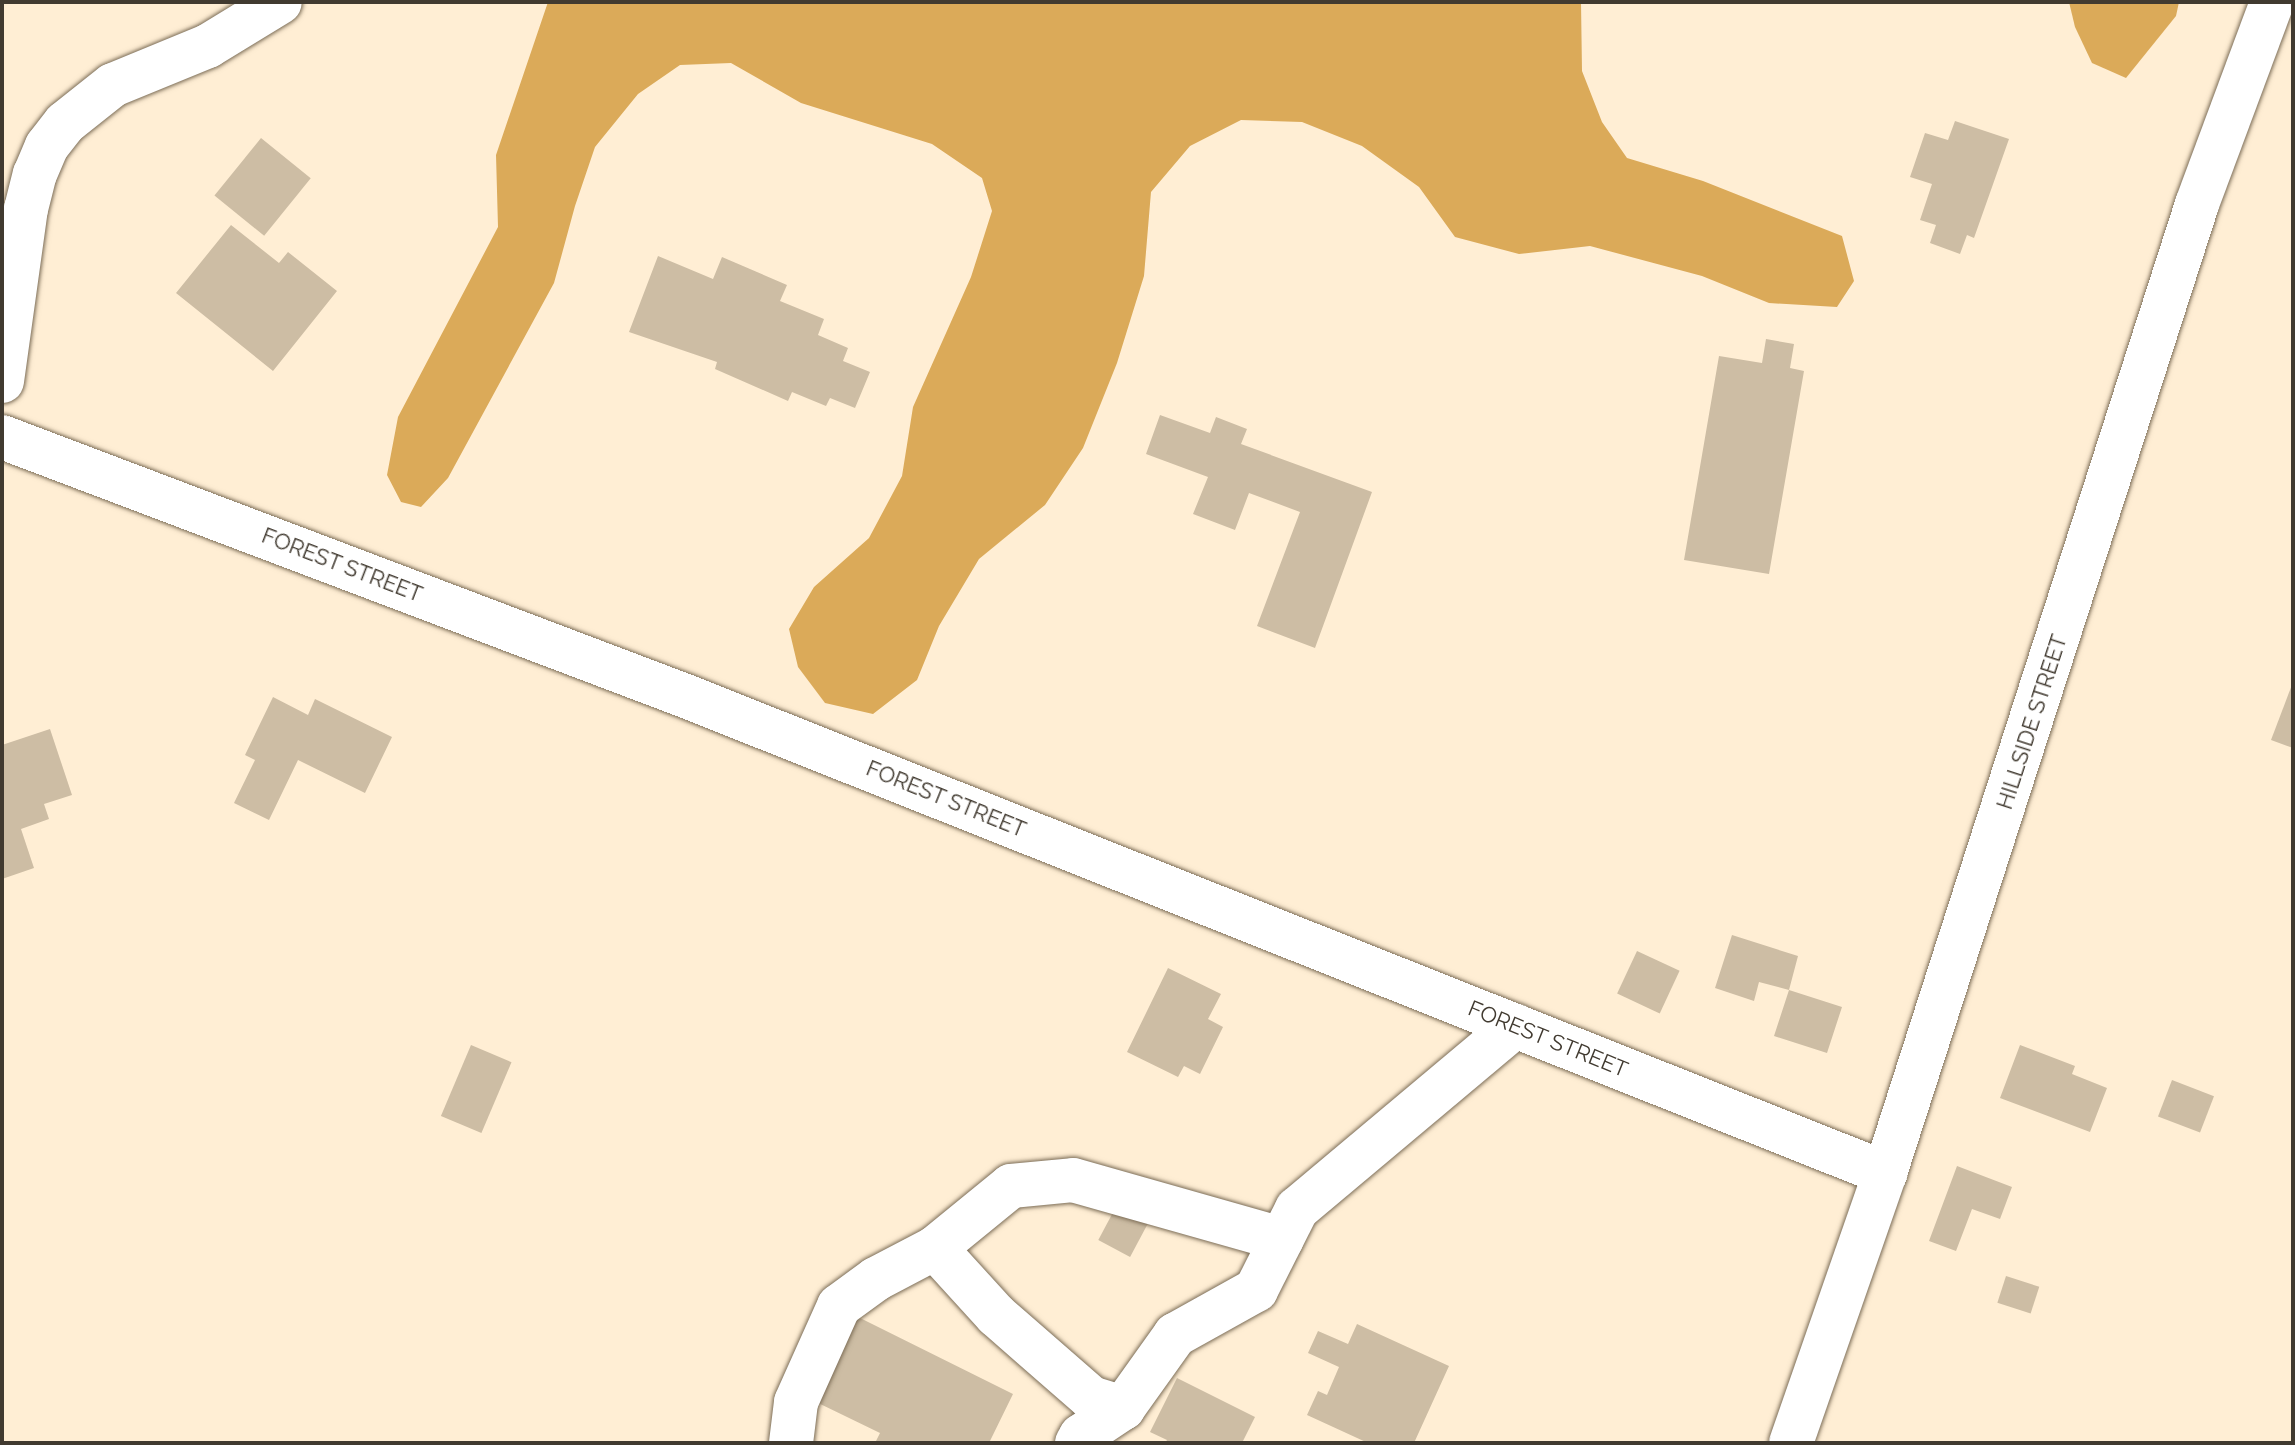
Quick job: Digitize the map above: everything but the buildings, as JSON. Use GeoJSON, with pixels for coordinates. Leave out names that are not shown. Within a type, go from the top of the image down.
{"type":"FeatureCollection","features":[{"type":"Feature","properties":{"kind":"street"},"geometry":{"type":"LineString","coordinates":[[2,381],[26,209],[35,174],[47,146],[65,123],[113,85],[208,46],[280,2]]}},
{"type":"Feature","properties":{"kind":"street","name":"HILLSIDE STREET"},"geometry":{"type":"LineString","coordinates":[[1791,1443],[1885,1173],[2197,204],[2272,2]]}},
{"type":"Feature","properties":{"kind":"street","name":"FOREST STREET"},"geometry":{"type":"LineString","coordinates":[[2,437],[683,695],[1885,1173]]}},
{"type":"Feature","properties":{"kind":"street"},"geometry":{"type":"LineString","coordinates":[[1077,1443],[1081,1436],[1123,1408],[1175,1335],[1256,1290],[1297,1209],[1515,1026]]}},
{"type":"Feature","properties":{"kind":"street"},"geometry":{"type":"LineString","coordinates":[[791,1443],[796,1402],[839,1306],[876,1279],[935,1248],[1011,1186],[1073,1180],[1282,1239]]}},
{"type":"Feature","properties":{"kind":"street"},"geometry":{"type":"LineString","coordinates":[[935,1248],[996,1315],[1091,1398],[1123,1408]]}},
{"type":"Feature","properties":{"kind":"shaded area"},"geometry":{"type":"Polygon","coordinates":[[[548,2],[1581,2],[1582,71],[1602,122],[1627,158],[1703,181],[1842,236],[1854,281],[1837,307],[1769,303],[1702,276],[1590,246],[1519,254],[1455,237],[1419,187],[1362,146],[1302,122],[1241,120],[1190,146],[1151,192],[1144,276],[1117,363],[1083,448],[1045,505],[979,559],[939,626],[917,680],[873,714],[825,703],[798,667],[789,629],[814,587],[869,538],[902,476],[913,407],[971,277],[992,211],[982,178],[932,144],[801,103],[731,63],[680,65],[638,94],[595,147],[554,283],[448,478],[421,507],[401,502],[387,475],[398,417],[498,227],[496,155],[548,2]]]}},
{"type":"Feature","properties":{"kind":"shaded area"},"geometry":{"type":"Polygon","coordinates":[[[2069,2],[2179,2],[2176,16],[2126,78],[2092,63],[2075,27],[2069,2]]]}}]}
